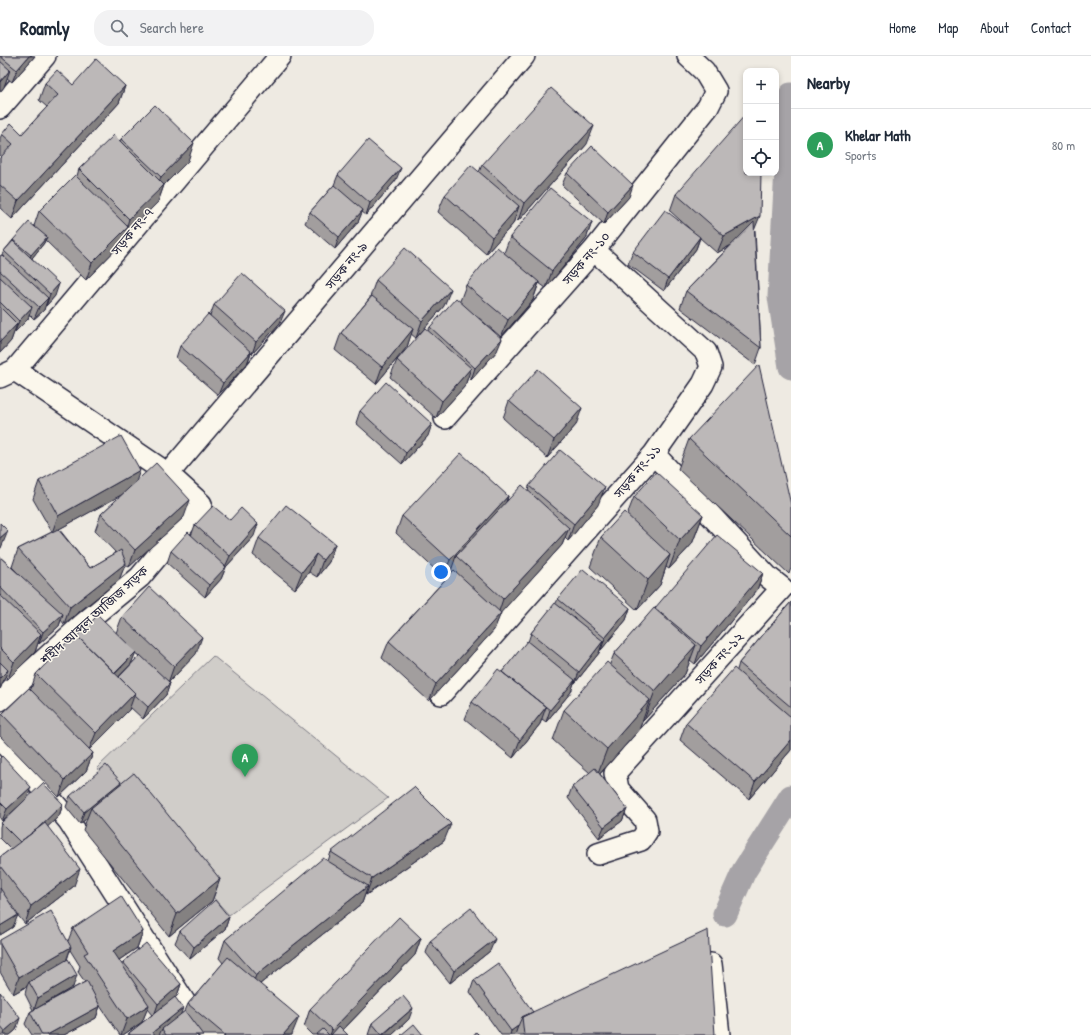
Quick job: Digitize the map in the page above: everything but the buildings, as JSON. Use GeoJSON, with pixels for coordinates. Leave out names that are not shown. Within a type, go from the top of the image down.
{"type":"FeatureCollection","features":[{"type":"Feature","properties":{"kind":"street"},"geometry":{"type":"LineString","coordinates":[[0,108],[45,56]]}},
{"type":"Feature","properties":{"kind":"street","name":"সড়ক নং-৭"},"geometry":{"type":"LineString","coordinates":[[7,373],[280,56]]}},
{"type":"Feature","properties":{"kind":"street","name":"সড়ক নং-৯"},"geometry":{"type":"LineString","coordinates":[[168,474],[524,56]]}},
{"type":"Feature","properties":{"kind":"street","name":"সড়ক নং-১০"},"geometry":{"type":"LineString","coordinates":[[445,418],[594,250],[708,107],[716,91],[704,71],[688,56]]}},
{"type":"Feature","properties":{"kind":"street","name":"সড়ক নং-১১"},"geometry":{"type":"LineString","coordinates":[[441,694],[654,454],[703,384],[711,366],[706,352],[594,250]]}},
{"type":"Feature","properties":{"kind":"street"},"geometry":{"type":"LineString","coordinates":[[7,373],[168,474]]}},
{"type":"Feature","properties":{"kind":"street","name":"সড়ক নং-১২"},"geometry":{"type":"LineString","coordinates":[[598,854],[641,840],[647,831],[644,820],[618,789],[615,773],[782,588],[768,577],[654,454]]}},
{"type":"Feature","properties":{"kind":"street","name":"শহীদ আব্দুল আজিজ সড়ক"},"geometry":{"type":"LineString","coordinates":[[0,700],[83,624],[140,577],[201,504],[168,474]]}},
{"type":"Feature","properties":{"kind":"street"},"geometry":{"type":"LineString","coordinates":[[0,738],[68,821],[194,1017],[213,1035]]}},
{"type":"Feature","properties":{"kind":"street"},"geometry":{"type":"LineString","coordinates":[[711,964],[719,1035]]}},
{"type":"Feature","properties":{"kind":"shaded area"},"geometry":{"type":"Polygon","coordinates":[[[213,656],[388,798],[229,915],[97,768],[213,656]]]}},
{"type":"Feature","properties":{"kind":"waterway"},"geometry":{"type":"LineString","coordinates":[[791,95],[780,297],[791,367]]}},
{"type":"Feature","properties":{"kind":"waterway"},"geometry":{"type":"LineString","coordinates":[[725,914],[744,871],[791,797]]}},
{"type":"Feature","properties":{"kind":"place","name":"Khelar Math"},"geometry":{"type":"Point","coordinates":[245,777]}}]}
